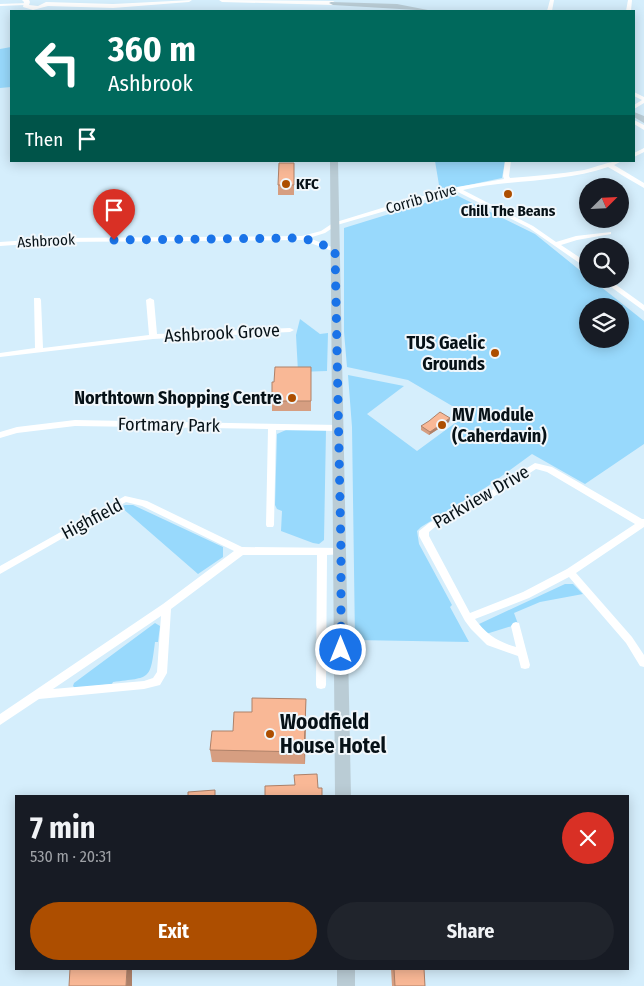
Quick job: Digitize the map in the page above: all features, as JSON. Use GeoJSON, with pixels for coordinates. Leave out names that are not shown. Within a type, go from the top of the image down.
{"type":"FeatureCollection","features":[{"type":"Feature","properties":{"kind":"main road"},"geometry":{"type":"LineString","coordinates":[[333,5],[397,6],[423,10]]}},
{"type":"Feature","properties":{"kind":"main road"},"geometry":{"type":"LineString","coordinates":[[334,162],[343,795]]}},
{"type":"Feature","properties":{"kind":"main road"},"geometry":{"type":"LineString","coordinates":[[346,970],[346,986]]}},
{"type":"Feature","properties":{"kind":"street"},"geometry":{"type":"LineString","coordinates":[[0,5],[28,2],[27,7],[34,10],[43,7],[44,2],[113,6],[189,0]]}},
{"type":"Feature","properties":{"kind":"street"},"geometry":{"type":"LineString","coordinates":[[222,0],[333,5]]}},
{"type":"Feature","properties":{"kind":"street"},"geometry":{"type":"LineString","coordinates":[[508,162],[506,176],[508,180]]}},
{"type":"Feature","properties":{"kind":"street","name":"Corrib Drive"},"geometry":{"type":"LineString","coordinates":[[335,224],[457,189],[508,180],[568,174],[616,162]]}},
{"type":"Feature","properties":{"kind":"street"},"geometry":{"type":"LineString","coordinates":[[609,165],[644,186]]}},
{"type":"Feature","properties":{"kind":"street"},"geometry":{"type":"LineString","coordinates":[[457,189],[531,227],[579,261]]}},
{"type":"Feature","properties":{"kind":"street","name":"Ashbrook"},"geometry":{"type":"LineString","coordinates":[[0,244],[58,240],[302,238],[324,232],[335,224]]}},
{"type":"Feature","properties":{"kind":"street"},"geometry":{"type":"LineString","coordinates":[[556,244],[576,238],[608,233]]}},
{"type":"Feature","properties":{"kind":"street","name":"Ashbrook"},"geometry":{"type":"LineString","coordinates":[[302,238],[335,250]]}},
{"type":"Feature","properties":{"kind":"street"},"geometry":{"type":"LineString","coordinates":[[616,288],[644,309]]}},
{"type":"Feature","properties":{"kind":"street"},"geometry":{"type":"LineString","coordinates":[[37,300],[39,350]]}},
{"type":"Feature","properties":{"kind":"street","name":"Ashbrook Grove"},"geometry":{"type":"LineString","coordinates":[[150,300],[153,337]]}},
{"type":"Feature","properties":{"kind":"street","name":"Ashbrook Grove"},"geometry":{"type":"LineString","coordinates":[[0,355],[153,337],[290,330]]}},
{"type":"Feature","properties":{"kind":"street","name":"Fortmary Park"},"geometry":{"type":"LineString","coordinates":[[0,434],[75,423],[339,428]]}},
{"type":"Feature","properties":{"kind":"street"},"geometry":{"type":"LineString","coordinates":[[270,525],[272,427]]}},
{"type":"Feature","properties":{"kind":"street","name":"Parkview Drive"},"geometry":{"type":"LineString","coordinates":[[535,466],[549,469],[642,522],[570,572],[526,596],[468,618],[426,542],[424,531],[432,525],[484,499],[527,469],[535,466]]}},
{"type":"Feature","properties":{"kind":"street","name":"Highfield"},"geometry":{"type":"LineString","coordinates":[[0,570],[125,499],[144,503],[240,550],[341,551]]}},
{"type":"Feature","properties":{"kind":"street"},"geometry":{"type":"LineString","coordinates":[[0,720],[166,608],[240,550]]}},
{"type":"Feature","properties":{"kind":"street"},"geometry":{"type":"LineString","coordinates":[[321,685],[322,551]]}},
{"type":"Feature","properties":{"kind":"street"},"geometry":{"type":"LineString","coordinates":[[570,572],[628,640],[644,663]]}},
{"type":"Feature","properties":{"kind":"street"},"geometry":{"type":"LineString","coordinates":[[39,695],[144,685],[156,682],[162,674],[166,608]]}},
{"type":"Feature","properties":{"kind":"street"},"geometry":{"type":"LineString","coordinates":[[468,618],[478,632],[493,646],[522,653]]}},
{"type":"Feature","properties":{"kind":"street"},"geometry":{"type":"LineString","coordinates":[[516,626],[525,665]]}},
{"type":"Feature","properties":{"kind":"shaded area"},"geometry":{"type":"Polygon","coordinates":[[[10,47],[10,87],[0,88],[0,49],[10,47]]]}},
{"type":"Feature","properties":{"kind":"shaded area"},"geometry":{"type":"Polygon","coordinates":[[[435,162],[505,162],[502,178],[440,191],[435,162]]]}},
{"type":"Feature","properties":{"kind":"shaded area","name":"TUS Gaelic Grounds"},"geometry":{"type":"Polygon","coordinates":[[[454,194],[535,234],[579,270],[579,288],[602,288],[615,298],[579,298],[579,348],[629,348],[629,309],[644,321],[644,444],[585,484],[532,454],[488,486],[417,531],[419,544],[452,605],[450,607],[469,642],[355,640],[352,427],[348,375],[404,386],[367,414],[417,451],[466,415],[476,420],[408,380],[347,367],[344,332],[344,228],[454,194]]]}},
{"type":"Feature","properties":{"kind":"shaded area"},"geometry":{"type":"Polygon","coordinates":[[[300,319],[320,334],[328,333],[327,371],[298,372],[296,335],[300,319]]]}},
{"type":"Feature","properties":{"kind":"shaded area"},"geometry":{"type":"Polygon","coordinates":[[[286,430],[326,430],[324,540],[319,544],[281,531],[282,511],[277,509],[275,505],[277,434],[286,430]]]}},
{"type":"Feature","properties":{"kind":"shaded area"},"geometry":{"type":"Polygon","coordinates":[[[133,505],[223,547],[223,557],[198,574],[121,507],[133,505]]]}},
{"type":"Feature","properties":{"kind":"shaded area"},"geometry":{"type":"Polygon","coordinates":[[[565,584],[573,584],[583,594],[540,602],[514,613],[518,624],[486,634],[479,624],[565,584]]]}},
{"type":"Feature","properties":{"kind":"shaded area"},"geometry":{"type":"Polygon","coordinates":[[[155,623],[160,626],[158,642],[155,642],[152,664],[146,675],[135,679],[113,682],[112,684],[75,688],[73,686],[74,683],[155,623]]]}},
{"type":"Feature","properties":{"kind":"building"},"geometry":{"type":"Polygon","coordinates":[[[279,163],[294,163],[294,185],[278,185],[279,163]]]}},
{"type":"Feature","properties":{"kind":"building","name":"Northtown Shopping Centre"},"geometry":{"type":"Polygon","coordinates":[[[275,367],[311,367],[311,401],[272,401],[272,382],[274,382],[275,367]]]}},
{"type":"Feature","properties":{"kind":"building"},"geometry":{"type":"Polygon","coordinates":[[[440,412],[450,418],[430,432],[421,426],[429,421],[440,412]]]}},
{"type":"Feature","properties":{"kind":"building","name":"Woodfield House Hotel"},"geometry":{"type":"Polygon","coordinates":[[[252,698],[306,699],[304,752],[210,750],[212,731],[233,731],[234,712],[252,712],[252,698]]]}},
{"type":"Feature","properties":{"kind":"building"},"geometry":{"type":"Polygon","coordinates":[[[317,774],[318,788],[322,788],[322,795],[265,795],[265,786],[295,785],[294,775],[317,774]]]}},
{"type":"Feature","properties":{"kind":"building"},"geometry":{"type":"Polygon","coordinates":[[[215,790],[215,795],[188,795],[188,792],[215,790]]]}},
{"type":"Feature","properties":{"kind":"building"},"geometry":{"type":"Polygon","coordinates":[[[70,970],[127,970],[126,986],[69,986],[70,970]]]}},
{"type":"Feature","properties":{"kind":"building"},"geometry":{"type":"Polygon","coordinates":[[[394,970],[424,970],[425,986],[395,986],[394,970]]]}},
{"type":"Feature","properties":{"kind":"place","name":"KFC"},"geometry":{"type":"Point","coordinates":[286,184]}},
{"type":"Feature","properties":{"kind":"place","name":"Chill The Beans"},"geometry":{"type":"Point","coordinates":[508,194]}},
{"type":"Feature","properties":{"kind":"place","name":"TUS Gaelic Grounds"},"geometry":{"type":"Point","coordinates":[495,353]}},
{"type":"Feature","properties":{"kind":"place","name":"Northtown Shopping Centre"},"geometry":{"type":"Point","coordinates":[292,398]}},
{"type":"Feature","properties":{"kind":"place","name":"MV Module (Caherdavin)"},"geometry":{"type":"Point","coordinates":[442,425]}},
{"type":"Feature","properties":{"kind":"place","name":"Woodfield House Hotel"},"geometry":{"type":"Point","coordinates":[270,734]}},
{"type":"Feature","properties":{"kind":"route"},"geometry":{"type":"LineString","coordinates":[[114,240],[302,238],[335,250],[341,650]]}}]}
